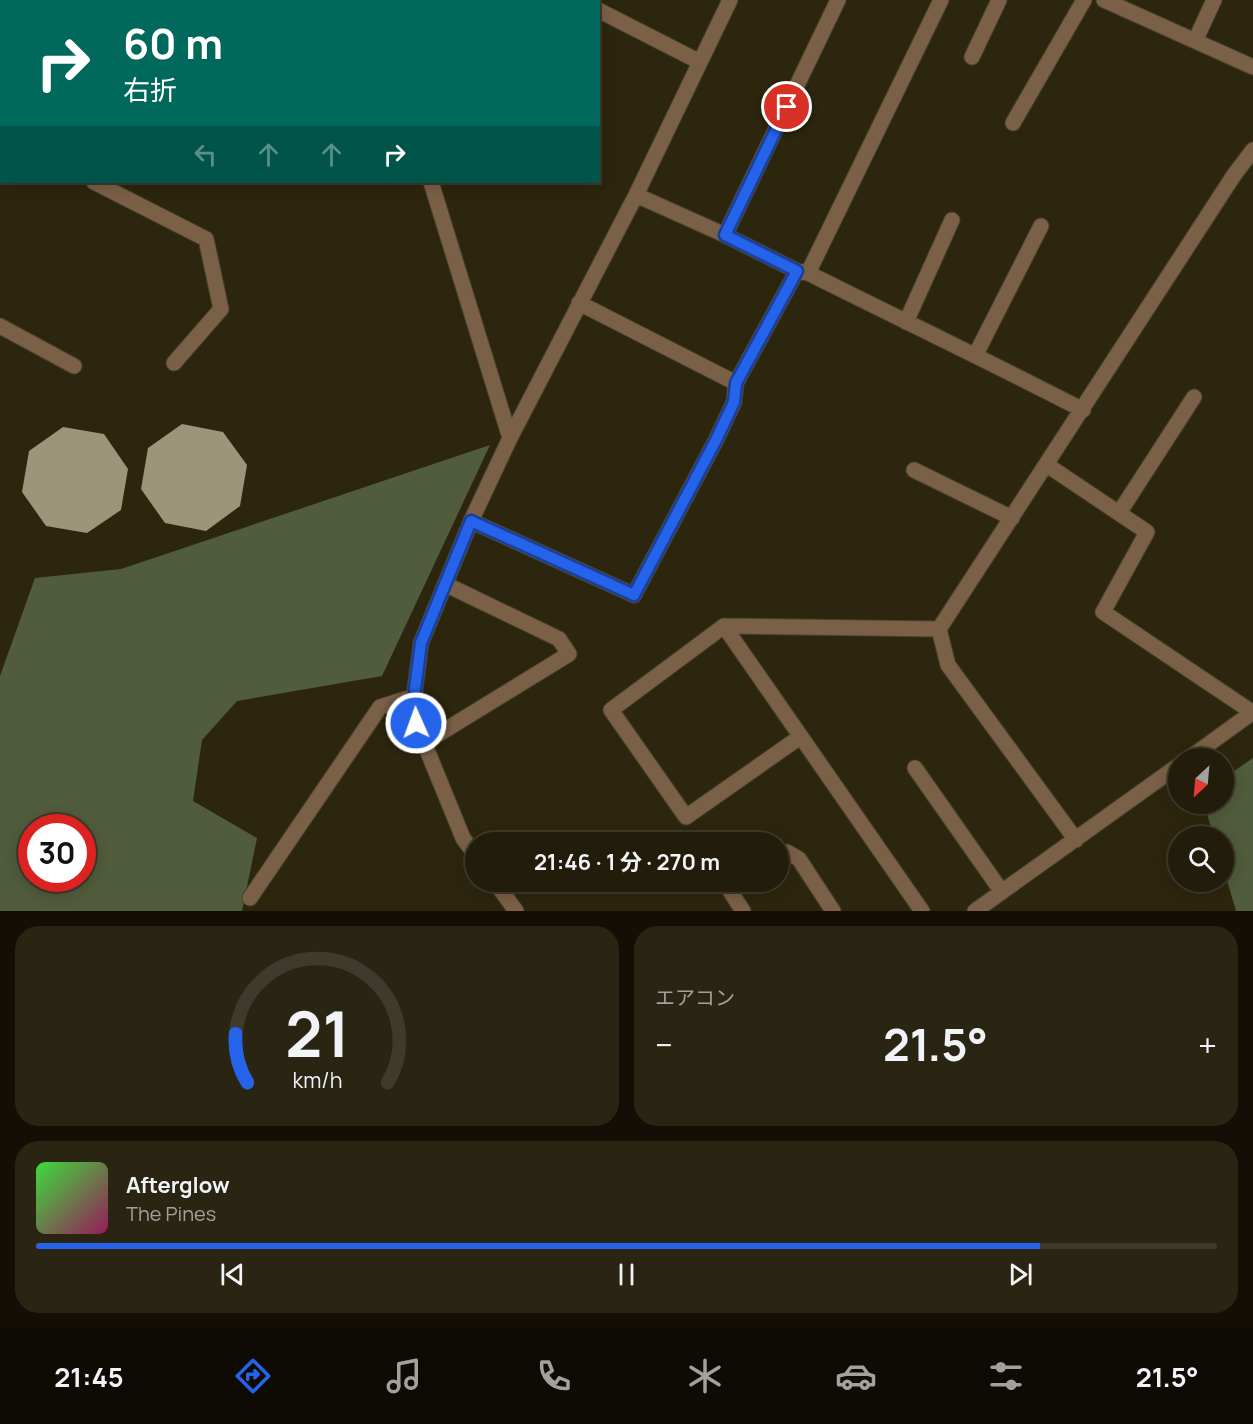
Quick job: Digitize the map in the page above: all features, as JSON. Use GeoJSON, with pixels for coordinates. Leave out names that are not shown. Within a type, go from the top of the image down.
{"type":"FeatureCollection","features":[{"type":"Feature","properties":{"kind":"street"},"geometry":{"type":"LineString","coordinates":[[465,841],[416,723],[415,696],[421,643],[471,521],[510,438],[636,195],[730,0]]}},
{"type":"Feature","properties":{"kind":"street"},"geometry":{"type":"LineString","coordinates":[[725,235],[838,0]]}},
{"type":"Feature","properties":{"kind":"street"},"geometry":{"type":"LineString","coordinates":[[471,521],[634,595],[716,440],[734,402],[736,383],[803,272],[940,0]]}},
{"type":"Feature","properties":{"kind":"street"},"geometry":{"type":"LineString","coordinates":[[972,57],[999,0]]}},
{"type":"Feature","properties":{"kind":"street"},"geometry":{"type":"LineString","coordinates":[[1013,123],[1084,0]]}},
{"type":"Feature","properties":{"kind":"street"},"geometry":{"type":"LineString","coordinates":[[1104,0],[1253,67]]}},
{"type":"Feature","properties":{"kind":"street"},"geometry":{"type":"LineString","coordinates":[[1195,41],[1214,0]]}},
{"type":"Feature","properties":{"kind":"street"},"geometry":{"type":"LineString","coordinates":[[600,11],[700,62]]}},
{"type":"Feature","properties":{"kind":"street"},"geometry":{"type":"LineString","coordinates":[[1076,840],[948,665],[939,629],[1234,175],[1253,150]]}},
{"type":"Feature","properties":{"kind":"street"},"geometry":{"type":"LineString","coordinates":[[96,183],[206,239],[221,309],[174,363]]}},
{"type":"Feature","properties":{"kind":"street"},"geometry":{"type":"LineString","coordinates":[[431,183],[510,438]]}},
{"type":"Feature","properties":{"kind":"street"},"geometry":{"type":"LineString","coordinates":[[636,195],[976,354],[1083,410]]}},
{"type":"Feature","properties":{"kind":"street"},"geometry":{"type":"LineString","coordinates":[[906,322],[952,220]]}},
{"type":"Feature","properties":{"kind":"street"},"geometry":{"type":"LineString","coordinates":[[976,354],[1041,226]]}},
{"type":"Feature","properties":{"kind":"street"},"geometry":{"type":"LineString","coordinates":[[579,303],[736,383]]}},
{"type":"Feature","properties":{"kind":"street"},"geometry":{"type":"LineString","coordinates":[[0,326],[74,366]]}},
{"type":"Feature","properties":{"kind":"street"},"geometry":{"type":"LineString","coordinates":[[1119,513],[1194,397]]}},
{"type":"Feature","properties":{"kind":"street"},"geometry":{"type":"LineString","coordinates":[[1047,465],[1147,532],[1103,612],[1253,712],[1203,748]]}},
{"type":"Feature","properties":{"kind":"street"},"geometry":{"type":"LineString","coordinates":[[914,470],[1012,518]]}},
{"type":"Feature","properties":{"kind":"street"},"geometry":{"type":"LineString","coordinates":[[424,743],[569,654],[559,639],[446,584]]}},
{"type":"Feature","properties":{"kind":"street"},"geometry":{"type":"LineString","coordinates":[[800,737],[686,817],[611,710],[724,626],[939,629]]}},
{"type":"Feature","properties":{"kind":"street"},"geometry":{"type":"LineString","coordinates":[[724,626],[922,911]]}},
{"type":"Feature","properties":{"kind":"street"},"geometry":{"type":"LineString","coordinates":[[250,898],[380,707],[415,696]]}},
{"type":"Feature","properties":{"kind":"street"},"geometry":{"type":"LineString","coordinates":[[915,768],[1002,892]]}},
{"type":"Feature","properties":{"kind":"street"},"geometry":{"type":"LineString","coordinates":[[975,911],[1168,773]]}},
{"type":"Feature","properties":{"kind":"street"},"geometry":{"type":"LineString","coordinates":[[789,853],[799,859],[833,911]]}},
{"type":"Feature","properties":{"kind":"street"},"geometry":{"type":"LineString","coordinates":[[502,892],[516,911]]}},
{"type":"Feature","properties":{"kind":"street"},"geometry":{"type":"LineString","coordinates":[[731,892],[743,911]]}},
{"type":"Feature","properties":{"kind":"green space"},"geometry":{"type":"Polygon","coordinates":[[[490,445],[382,676],[237,701],[202,740],[193,801],[257,838],[242,911],[0,911],[0,676],[35,578],[121,569],[490,445]]]}},
{"type":"Feature","properties":{"kind":"green space"},"geometry":{"type":"Polygon","coordinates":[[[1253,758],[1253,911],[1236,911],[1230,892],[1234,892],[1234,826],[1211,826],[1207,814],[1234,814],[1234,771],[1253,758]]]}},
{"type":"Feature","properties":{"kind":"building"},"geometry":{"type":"Polygon","coordinates":[[[182,424],[223,432],[247,465],[240,506],[206,531],[165,523],[141,489],[148,448],[182,424]]]}},
{"type":"Feature","properties":{"kind":"building"},"geometry":{"type":"Polygon","coordinates":[[[63,427],[104,434],[128,469],[121,510],[87,533],[46,526],[22,492],[29,451],[63,427]]]}},
{"type":"Feature","properties":{"kind":"route"},"geometry":{"type":"LineString","coordinates":[[416,723],[415,689],[421,643],[471,521],[634,595],[716,440],[734,402],[736,383],[797,271],[725,235],[787,107]]}}]}
